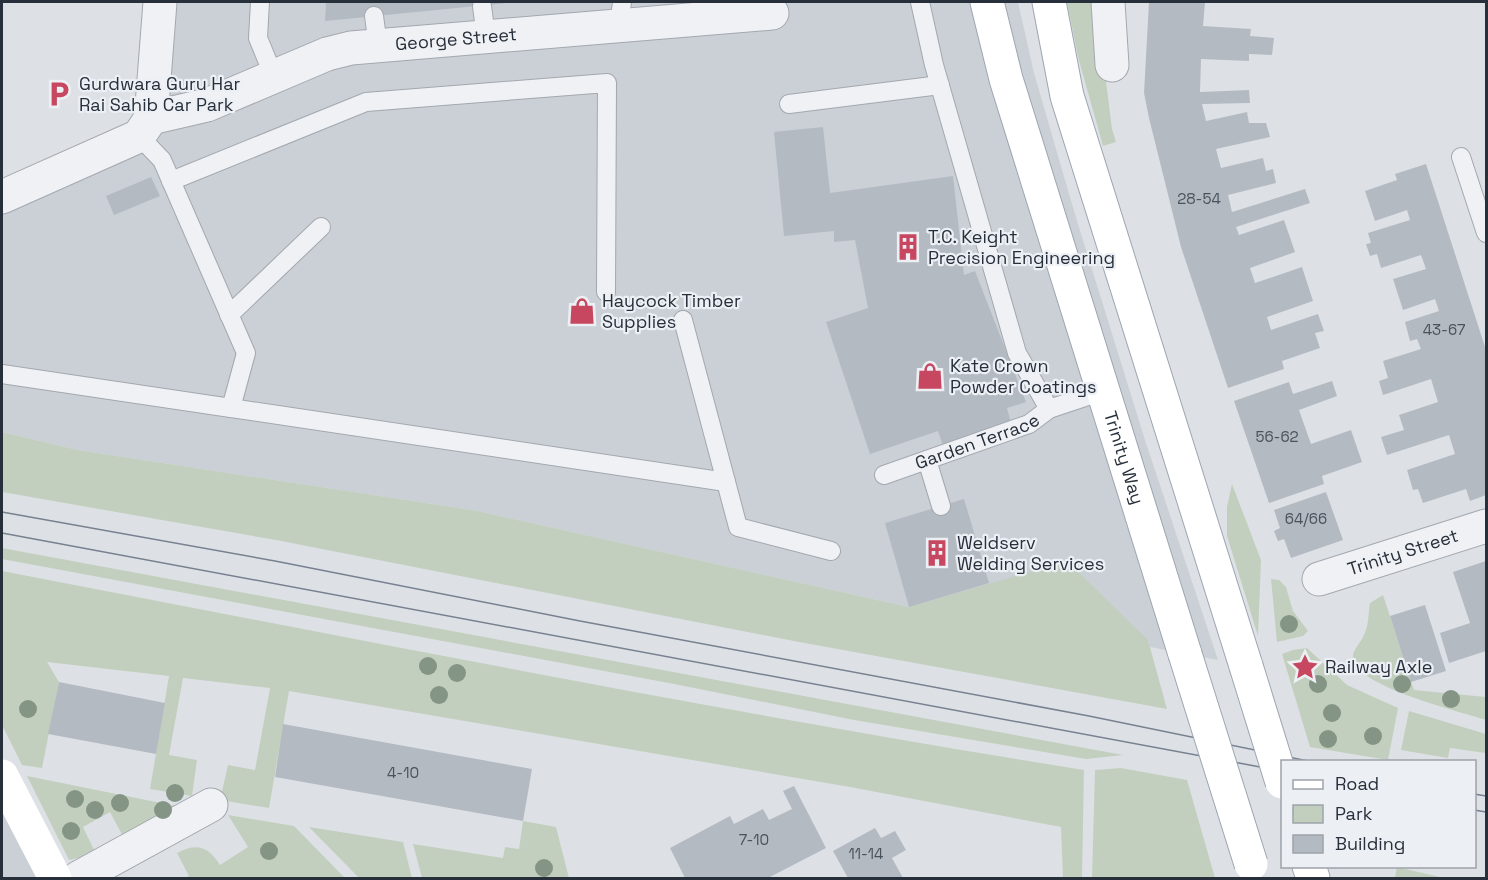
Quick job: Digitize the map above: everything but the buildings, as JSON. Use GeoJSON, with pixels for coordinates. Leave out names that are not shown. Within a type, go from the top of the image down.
{"type":"FeatureCollection","features":[{"type":"Feature","properties":{"kind":"main road","name":"Trinity Way"},"geometry":{"type":"LineString","coordinates":[[987,2],[1006,79],[1253,871]]}},
{"type":"Feature","properties":{"kind":"main road"},"geometry":{"type":"LineString","coordinates":[[1049,2],[1068,96],[1281,779]]}},
{"type":"Feature","properties":{"kind":"main road"},"geometry":{"type":"LineString","coordinates":[[2,776],[55,879]]}},
{"type":"Feature","properties":{"kind":"main road"},"geometry":{"type":"LineString","coordinates":[[2,824],[30,879]]}},
{"type":"Feature","properties":{"kind":"street"},"geometry":{"type":"LineString","coordinates":[[145,127],[160,2]]}},
{"type":"Feature","properties":{"kind":"street"},"geometry":{"type":"LineString","coordinates":[[1108,2],[1113,64]]}},
{"type":"Feature","properties":{"kind":"street","name":"George Street"},"geometry":{"type":"LineString","coordinates":[[2,197],[145,127],[207,105],[327,54],[351,48],[376,31],[484,21],[620,14],[772,13]]}},
{"type":"Feature","properties":{"kind":"street","name":"Trinity Street"},"geometry":{"type":"LineString","coordinates":[[1319,579],[1486,526]]}},
{"type":"Feature","properties":{"kind":"street"},"geometry":{"type":"LineString","coordinates":[[78,879],[212,805]]}},
{"type":"Feature","properties":{"kind":"lane"},"geometry":{"type":"LineString","coordinates":[[260,2],[258,38],[274,77]]}},
{"type":"Feature","properties":{"kind":"lane"},"geometry":{"type":"LineString","coordinates":[[920,2],[964,202],[994,299],[1017,353],[1049,409]]}},
{"type":"Feature","properties":{"kind":"lane"},"geometry":{"type":"LineString","coordinates":[[171,181],[366,102],[607,83],[606,292]]}},
{"type":"Feature","properties":{"kind":"lane"},"geometry":{"type":"LineString","coordinates":[[789,104],[940,85]]}},
{"type":"Feature","properties":{"kind":"lane"},"geometry":{"type":"LineString","coordinates":[[145,127],[162,160],[246,353],[231,408]]}},
{"type":"Feature","properties":{"kind":"lane"},"geometry":{"type":"LineString","coordinates":[[1461,157],[1486,233]]}},
{"type":"Feature","properties":{"kind":"lane"},"geometry":{"type":"LineString","coordinates":[[229,315],[321,227]]}},
{"type":"Feature","properties":{"kind":"lane"},"geometry":{"type":"LineString","coordinates":[[683,320],[738,527],[831,551]]}},
{"type":"Feature","properties":{"kind":"lane"},"geometry":{"type":"LineString","coordinates":[[2,374],[726,482]]}},
{"type":"Feature","properties":{"kind":"lane","name":"Garden Terrace"},"geometry":{"type":"LineString","coordinates":[[884,475],[1029,424],[1049,409],[1103,391]]}},
{"type":"Feature","properties":{"kind":"lane"},"geometry":{"type":"LineString","coordinates":[[927,460],[941,506]]}},
{"type":"Feature","properties":{"kind":"shaded area"},"geometry":{"type":"Polygon","coordinates":[[[160,2],[1018,2],[1034,73],[1074,211],[1145,440],[1218,660],[1150,647],[1148,640],[909,607],[478,511],[78,450],[2,432],[2,197],[139,136],[160,2]]]}},
{"type":"Feature","properties":{"kind":"shaded area"},"geometry":{"type":"Polygon","coordinates":[[[2,797],[44,878],[2,878],[2,797]]]}},
{"type":"Feature","properties":{"kind":"green space"},"geometry":{"type":"Polygon","coordinates":[[[1067,2],[1096,2],[1112,129],[1116,142],[1103,146],[1078,57],[1067,2]]]}},
{"type":"Feature","properties":{"kind":"green space"},"geometry":{"type":"Polygon","coordinates":[[[2,432],[78,450],[478,511],[909,607],[1067,561],[1148,640],[1167,709],[799,642],[276,540],[2,492],[2,432]]]}},
{"type":"Feature","properties":{"kind":"green space"},"geometry":{"type":"Polygon","coordinates":[[[1232,484],[1261,560],[1258,636],[1227,536],[1227,507],[1232,484]]]}},
{"type":"Feature","properties":{"kind":"green space"},"geometry":{"type":"Polygon","coordinates":[[[2,548],[1123,755],[1086,759],[854,720],[674,684],[2,559],[2,548]]]}},
{"type":"Feature","properties":{"kind":"green space"},"geometry":{"type":"Polygon","coordinates":[[[2,571],[677,700],[1084,770],[1082,878],[1063,878],[1061,827],[850,787],[289,691],[269,808],[220,800],[228,765],[255,770],[270,688],[183,678],[169,755],[197,760],[192,796],[150,789],[169,676],[47,662],[59,682],[42,768],[22,765],[2,725],[2,571]]]}},
{"type":"Feature","properties":{"kind":"green space"},"geometry":{"type":"Polygon","coordinates":[[[1271,579],[1279,580],[1286,587],[1293,611],[1308,631],[1303,636],[1277,642],[1271,579]]]}},
{"type":"Feature","properties":{"kind":"green space"},"geometry":{"type":"Polygon","coordinates":[[[1383,595],[1414,690],[1486,697],[1486,720],[1391,689],[1360,670],[1353,660],[1353,653],[1366,631],[1370,603],[1383,595]]]}},
{"type":"Feature","properties":{"kind":"green space"},"geometry":{"type":"Polygon","coordinates":[[[1307,648],[1347,685],[1398,708],[1388,760],[1310,747],[1282,654],[1307,648]]]}},
{"type":"Feature","properties":{"kind":"green space"},"geometry":{"type":"Polygon","coordinates":[[[1409,711],[1486,734],[1486,753],[1450,748],[1448,758],[1401,750],[1409,711]]]}},
{"type":"Feature","properties":{"kind":"green space"},"geometry":{"type":"Polygon","coordinates":[[[1121,768],[1187,780],[1215,878],[1092,878],[1095,770],[1121,768]]]}},
{"type":"Feature","properties":{"kind":"green space"},"geometry":{"type":"Polygon","coordinates":[[[27,776],[186,808],[125,840],[110,812],[83,827],[96,854],[69,860],[27,776]]]}},
{"type":"Feature","properties":{"kind":"green space"},"geometry":{"type":"Polygon","coordinates":[[[228,815],[294,826],[345,878],[185,878],[189,876],[177,853],[196,847],[202,848],[207,850],[220,865],[248,847],[228,815]]]}},
{"type":"Feature","properties":{"kind":"green space"},"geometry":{"type":"Polygon","coordinates":[[[523,821],[556,827],[569,878],[422,878],[413,844],[503,858],[505,847],[519,849],[523,821]]]}},
{"type":"Feature","properties":{"kind":"green space"},"geometry":{"type":"Polygon","coordinates":[[[309,827],[403,842],[412,878],[359,878],[309,827]]]}},
{"type":"Feature","properties":{"kind":"green space"},"geometry":{"type":"Polygon","coordinates":[[[1397,868],[1401,868],[1444,878],[1395,878],[1397,868]]]}},
{"type":"Feature","properties":{"kind":"tram line"},"geometry":{"type":"LineString","coordinates":[[2,512],[275,561],[580,621],[1089,716],[1303,760]]}},
{"type":"Feature","properties":{"kind":"tram line"},"geometry":{"type":"LineString","coordinates":[[2,533],[1281,771]]}},
{"type":"Feature","properties":{"kind":"tram line"},"geometry":{"type":"LineString","coordinates":[[1476,794],[1486,796]]}},
{"type":"Feature","properties":{"kind":"tram line"},"geometry":{"type":"LineString","coordinates":[[1476,810],[1486,812]]}},
{"type":"Feature","properties":{"kind":"place","name":"Gurdwara Guru Har Rai Sahib Car Park"},"geometry":{"type":"Point","coordinates":[59,94]}},
{"type":"Feature","properties":{"kind":"place","name":"T.C. Keight Precision Engineering"},"geometry":{"type":"Point","coordinates":[908,247]}},
{"type":"Feature","properties":{"kind":"place","name":"Haycock Timber Supplies"},"geometry":{"type":"Point","coordinates":[582,311]}},
{"type":"Feature","properties":{"kind":"place","name":"Kate Crown Powder Coatings"},"geometry":{"type":"Point","coordinates":[930,376]}},
{"type":"Feature","properties":{"kind":"place","name":"Weldserv Welding Services"},"geometry":{"type":"Point","coordinates":[937,553]}},
{"type":"Feature","properties":{"kind":"place","name":"Railway Axle"},"geometry":{"type":"Point","coordinates":[1305,667]}}]}
